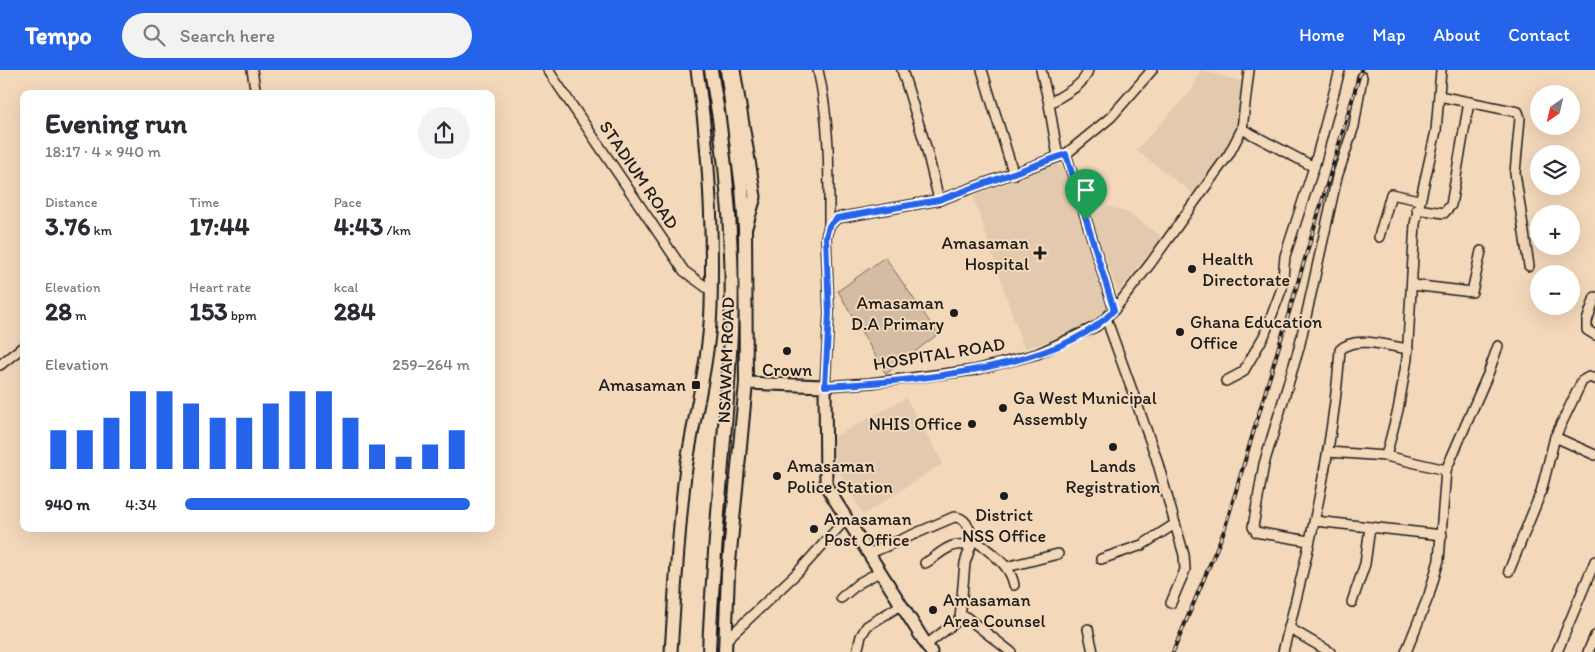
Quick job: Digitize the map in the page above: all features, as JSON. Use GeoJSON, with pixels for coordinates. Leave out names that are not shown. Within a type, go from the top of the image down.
{"type":"FeatureCollection","features":[{"type":"Feature","properties":{"kind":"highway","name":"NSAWAM ROAD"},"geometry":{"type":"LineString","coordinates":[[709,652],[712,584],[731,334],[731,265],[725,176],[711,70]]}},
{"type":"Feature","properties":{"kind":"highway","name":"NSAWAM ROAD"},"geometry":{"type":"LineString","coordinates":[[725,646],[728,573],[746,383],[745,228],[742,188],[727,70]]}},
{"type":"Feature","properties":{"kind":"main road"},"geometry":{"type":"LineString","coordinates":[[671,652],[686,474],[700,402],[710,308],[708,198],[701,99],[697,70]]}},
{"type":"Feature","properties":{"kind":"main road"},"geometry":{"type":"LineString","coordinates":[[734,70],[755,197],[745,228]]}},
{"type":"Feature","properties":{"kind":"main road","name":"HOSPITAL ROAD"},"geometry":{"type":"LineString","coordinates":[[746,383],[825,386]]}},
{"type":"Feature","properties":{"kind":"main road"},"geometry":{"type":"LineString","coordinates":[[825,386],[826,486],[929,649]]}},
{"type":"Feature","properties":{"kind":"street"},"geometry":{"type":"LineString","coordinates":[[252,70],[255,90]]}},
{"type":"Feature","properties":{"kind":"street","name":"STADIUM ROAD"},"geometry":{"type":"LineString","coordinates":[[548,70],[684,271],[710,290]]}},
{"type":"Feature","properties":{"kind":"street"},"geometry":{"type":"LineString","coordinates":[[818,70],[824,98],[830,154],[829,226],[826,237],[829,313],[825,386]]}},
{"type":"Feature","properties":{"kind":"street"},"geometry":{"type":"LineString","coordinates":[[902,70],[926,147],[939,200]]}},
{"type":"Feature","properties":{"kind":"street"},"geometry":{"type":"LineString","coordinates":[[982,70],[1014,175]]}},
{"type":"Feature","properties":{"kind":"street"},"geometry":{"type":"LineString","coordinates":[[1041,70],[1062,156],[1114,310]]}},
{"type":"Feature","properties":{"kind":"street"},"geometry":{"type":"LineString","coordinates":[[1049,104],[1081,83],[1088,70]]}},
{"type":"Feature","properties":{"kind":"street"},"geometry":{"type":"LineString","coordinates":[[829,226],[837,218],[939,200],[1014,175],[1062,156],[1112,116],[1152,70]]}},
{"type":"Feature","properties":{"kind":"street","name":"HOSPITAL ROAD"},"geometry":{"type":"LineString","coordinates":[[825,386],[870,384],[976,370],[1037,354],[1097,326],[1114,310],[1184,219],[1229,154],[1242,129],[1249,70]]}},
{"type":"Feature","properties":{"kind":"street"},"geometry":{"type":"LineString","coordinates":[[1226,381],[1243,372],[1264,336],[1282,288],[1285,256],[1314,167],[1340,70]]}},
{"type":"Feature","properties":{"kind":"street"},"geometry":{"type":"LineString","coordinates":[[1386,456],[1398,410],[1408,349],[1418,204],[1436,131],[1441,70]]}},
{"type":"Feature","properties":{"kind":"street"},"geometry":{"type":"LineString","coordinates":[[1309,541],[1256,532],[1253,527],[1264,464],[1299,348],[1337,177],[1354,126],[1362,77]]}},
{"type":"Feature","properties":{"kind":"street"},"geometry":{"type":"LineString","coordinates":[[1439,96],[1518,112],[1520,118],[1515,174],[1529,266]]}},
{"type":"Feature","properties":{"kind":"street"},"geometry":{"type":"LineString","coordinates":[[1379,237],[1390,194],[1444,213],[1451,205],[1469,102]]}},
{"type":"Feature","properties":{"kind":"street"},"geometry":{"type":"LineString","coordinates":[[1242,129],[1314,167]]}},
{"type":"Feature","properties":{"kind":"street"},"geometry":{"type":"LineString","coordinates":[[1412,284],[1472,292],[1481,251]]}},
{"type":"Feature","properties":{"kind":"street"},"geometry":{"type":"LineString","coordinates":[[1595,297],[1587,321],[1587,330],[1595,335]]}},
{"type":"Feature","properties":{"kind":"street"},"geometry":{"type":"LineString","coordinates":[[1106,318],[1146,428],[1186,562],[1181,582],[1171,603]]}},
{"type":"Feature","properties":{"kind":"street"},"geometry":{"type":"LineString","coordinates":[[1283,652],[1315,521],[1336,404],[1340,350],[1345,345],[1356,342],[1408,349]]}},
{"type":"Feature","properties":{"kind":"street"},"geometry":{"type":"LineString","coordinates":[[1406,652],[1429,595],[1439,560],[1446,470],[1488,374],[1498,346]]}},
{"type":"Feature","properties":{"kind":"street"},"geometry":{"type":"LineString","coordinates":[[0,365],[20,349]]}},
{"type":"Feature","properties":{"kind":"street"},"geometry":{"type":"LineString","coordinates":[[1509,571],[1541,492],[1555,437],[1582,381],[1589,377],[1595,379]]}},
{"type":"Feature","properties":{"kind":"street"},"geometry":{"type":"LineString","coordinates":[[1555,437],[1595,456]]}},
{"type":"Feature","properties":{"kind":"street"},"geometry":{"type":"LineString","coordinates":[[1328,452],[1386,456],[1446,470]]}},
{"type":"Feature","properties":{"kind":"street"},"geometry":{"type":"LineString","coordinates":[[868,554],[954,517],[960,518],[966,523],[972,544],[965,563],[960,619],[929,649]]}},
{"type":"Feature","properties":{"kind":"street"},"geometry":{"type":"LineString","coordinates":[[725,646],[846,520]]}},
{"type":"Feature","properties":{"kind":"street"},"geometry":{"type":"LineString","coordinates":[[1315,521],[1442,535]]}},
{"type":"Feature","properties":{"kind":"street"},"geometry":{"type":"LineString","coordinates":[[1101,559],[1142,545],[1175,524]]}},
{"type":"Feature","properties":{"kind":"street"},"geometry":{"type":"LineString","coordinates":[[1352,602],[1365,564],[1370,527]]}},
{"type":"Feature","properties":{"kind":"street"},"geometry":{"type":"LineString","coordinates":[[924,563],[947,547],[972,544],[996,554],[1006,567],[1014,585]]}},
{"type":"Feature","properties":{"kind":"street"},"geometry":{"type":"LineString","coordinates":[[1006,567],[1058,554]]}},
{"type":"Feature","properties":{"kind":"street"},"geometry":{"type":"LineString","coordinates":[[1557,652],[1595,562]]}},
{"type":"Feature","properties":{"kind":"street"},"geometry":{"type":"LineString","coordinates":[[841,598],[859,582],[879,572]]}},
{"type":"Feature","properties":{"kind":"street"},"geometry":{"type":"LineString","coordinates":[[857,652],[861,636],[867,626],[901,605]]}},
{"type":"Feature","properties":{"kind":"street"},"geometry":{"type":"LineString","coordinates":[[960,619],[971,619],[1011,652]]}},
{"type":"Feature","properties":{"kind":"street"},"geometry":{"type":"LineString","coordinates":[[1289,628],[1330,652]]}},
{"type":"Feature","properties":{"kind":"street"},"geometry":{"type":"LineString","coordinates":[[1088,629],[1093,652]]}},
{"type":"Feature","properties":{"kind":"street"},"geometry":{"type":"LineString","coordinates":[[1588,652],[1595,636]]}},
{"type":"Feature","properties":{"kind":"shaded area"},"geometry":{"type":"Polygon","coordinates":[[[1200,70],[1244,82],[1236,137],[1196,196],[1136,150],[1193,89],[1200,70]]]}},
{"type":"Feature","properties":{"kind":"shaded area","name":"Amasaman Hospital"},"geometry":{"type":"Polygon","coordinates":[[[1057,164],[1063,168],[1107,309],[1086,328],[1024,349],[973,196],[1057,164]]]}},
{"type":"Feature","properties":{"kind":"shaded area"},"geometry":{"type":"Polygon","coordinates":[[[1107,206],[1129,213],[1162,237],[1118,292],[1091,219],[1107,206]]]}},
{"type":"Feature","properties":{"kind":"shaded area"},"geometry":{"type":"Polygon","coordinates":[[[885,257],[938,334],[886,374],[838,291],[885,257]]]}},
{"type":"Feature","properties":{"kind":"shaded area"},"geometry":{"type":"Polygon","coordinates":[[[906,398],[943,463],[863,515],[835,464],[834,437],[906,398]]]}},
{"type":"Feature","properties":{"kind":"railway"},"geometry":{"type":"LineString","coordinates":[[1173,652],[1224,531],[1361,70]]}},
{"type":"Feature","properties":{"kind":"place","name":"Amasaman Hospital"},"geometry":{"type":"Point","coordinates":[1040,253]}},
{"type":"Feature","properties":{"kind":"place","name":"Health Directorate"},"geometry":{"type":"Point","coordinates":[1192,269]}},
{"type":"Feature","properties":{"kind":"place","name":"Amasaman D.A Primary"},"geometry":{"type":"Point","coordinates":[954,313]}},
{"type":"Feature","properties":{"kind":"place","name":"Ghana Education Office"},"geometry":{"type":"Point","coordinates":[1180,332]}},
{"type":"Feature","properties":{"kind":"place","name":"Crown"},"geometry":{"type":"Point","coordinates":[787,351]}},
{"type":"Feature","properties":{"kind":"place","name":"Amasaman"},"geometry":{"type":"Point","coordinates":[696,385]}},
{"type":"Feature","properties":{"kind":"place","name":"Ga West Municipal Assembly"},"geometry":{"type":"Point","coordinates":[1003,408]}},
{"type":"Feature","properties":{"kind":"place","name":"NHIS Office"},"geometry":{"type":"Point","coordinates":[972,424]}},
{"type":"Feature","properties":{"kind":"place","name":"Lands Registration"},"geometry":{"type":"Point","coordinates":[1113,447]}},
{"type":"Feature","properties":{"kind":"place","name":"Amasaman Police Station"},"geometry":{"type":"Point","coordinates":[777,476]}},
{"type":"Feature","properties":{"kind":"place","name":"District NSS Office"},"geometry":{"type":"Point","coordinates":[1004,496]}},
{"type":"Feature","properties":{"kind":"place","name":"Amasaman Post Office"},"geometry":{"type":"Point","coordinates":[814,529]}},
{"type":"Feature","properties":{"kind":"place","name":"Amasaman Area Counsel"},"geometry":{"type":"Point","coordinates":[933,610]}},
{"type":"Feature","properties":{"kind":"route"},"geometry":{"type":"LineString","coordinates":[[1066,154],[1086,220],[1114,310],[1097,326],[1037,354],[976,370],[870,384],[825,386],[829,313],[826,237],[829,226],[837,218],[939,200],[1014,175],[1066,154]]}}]}
